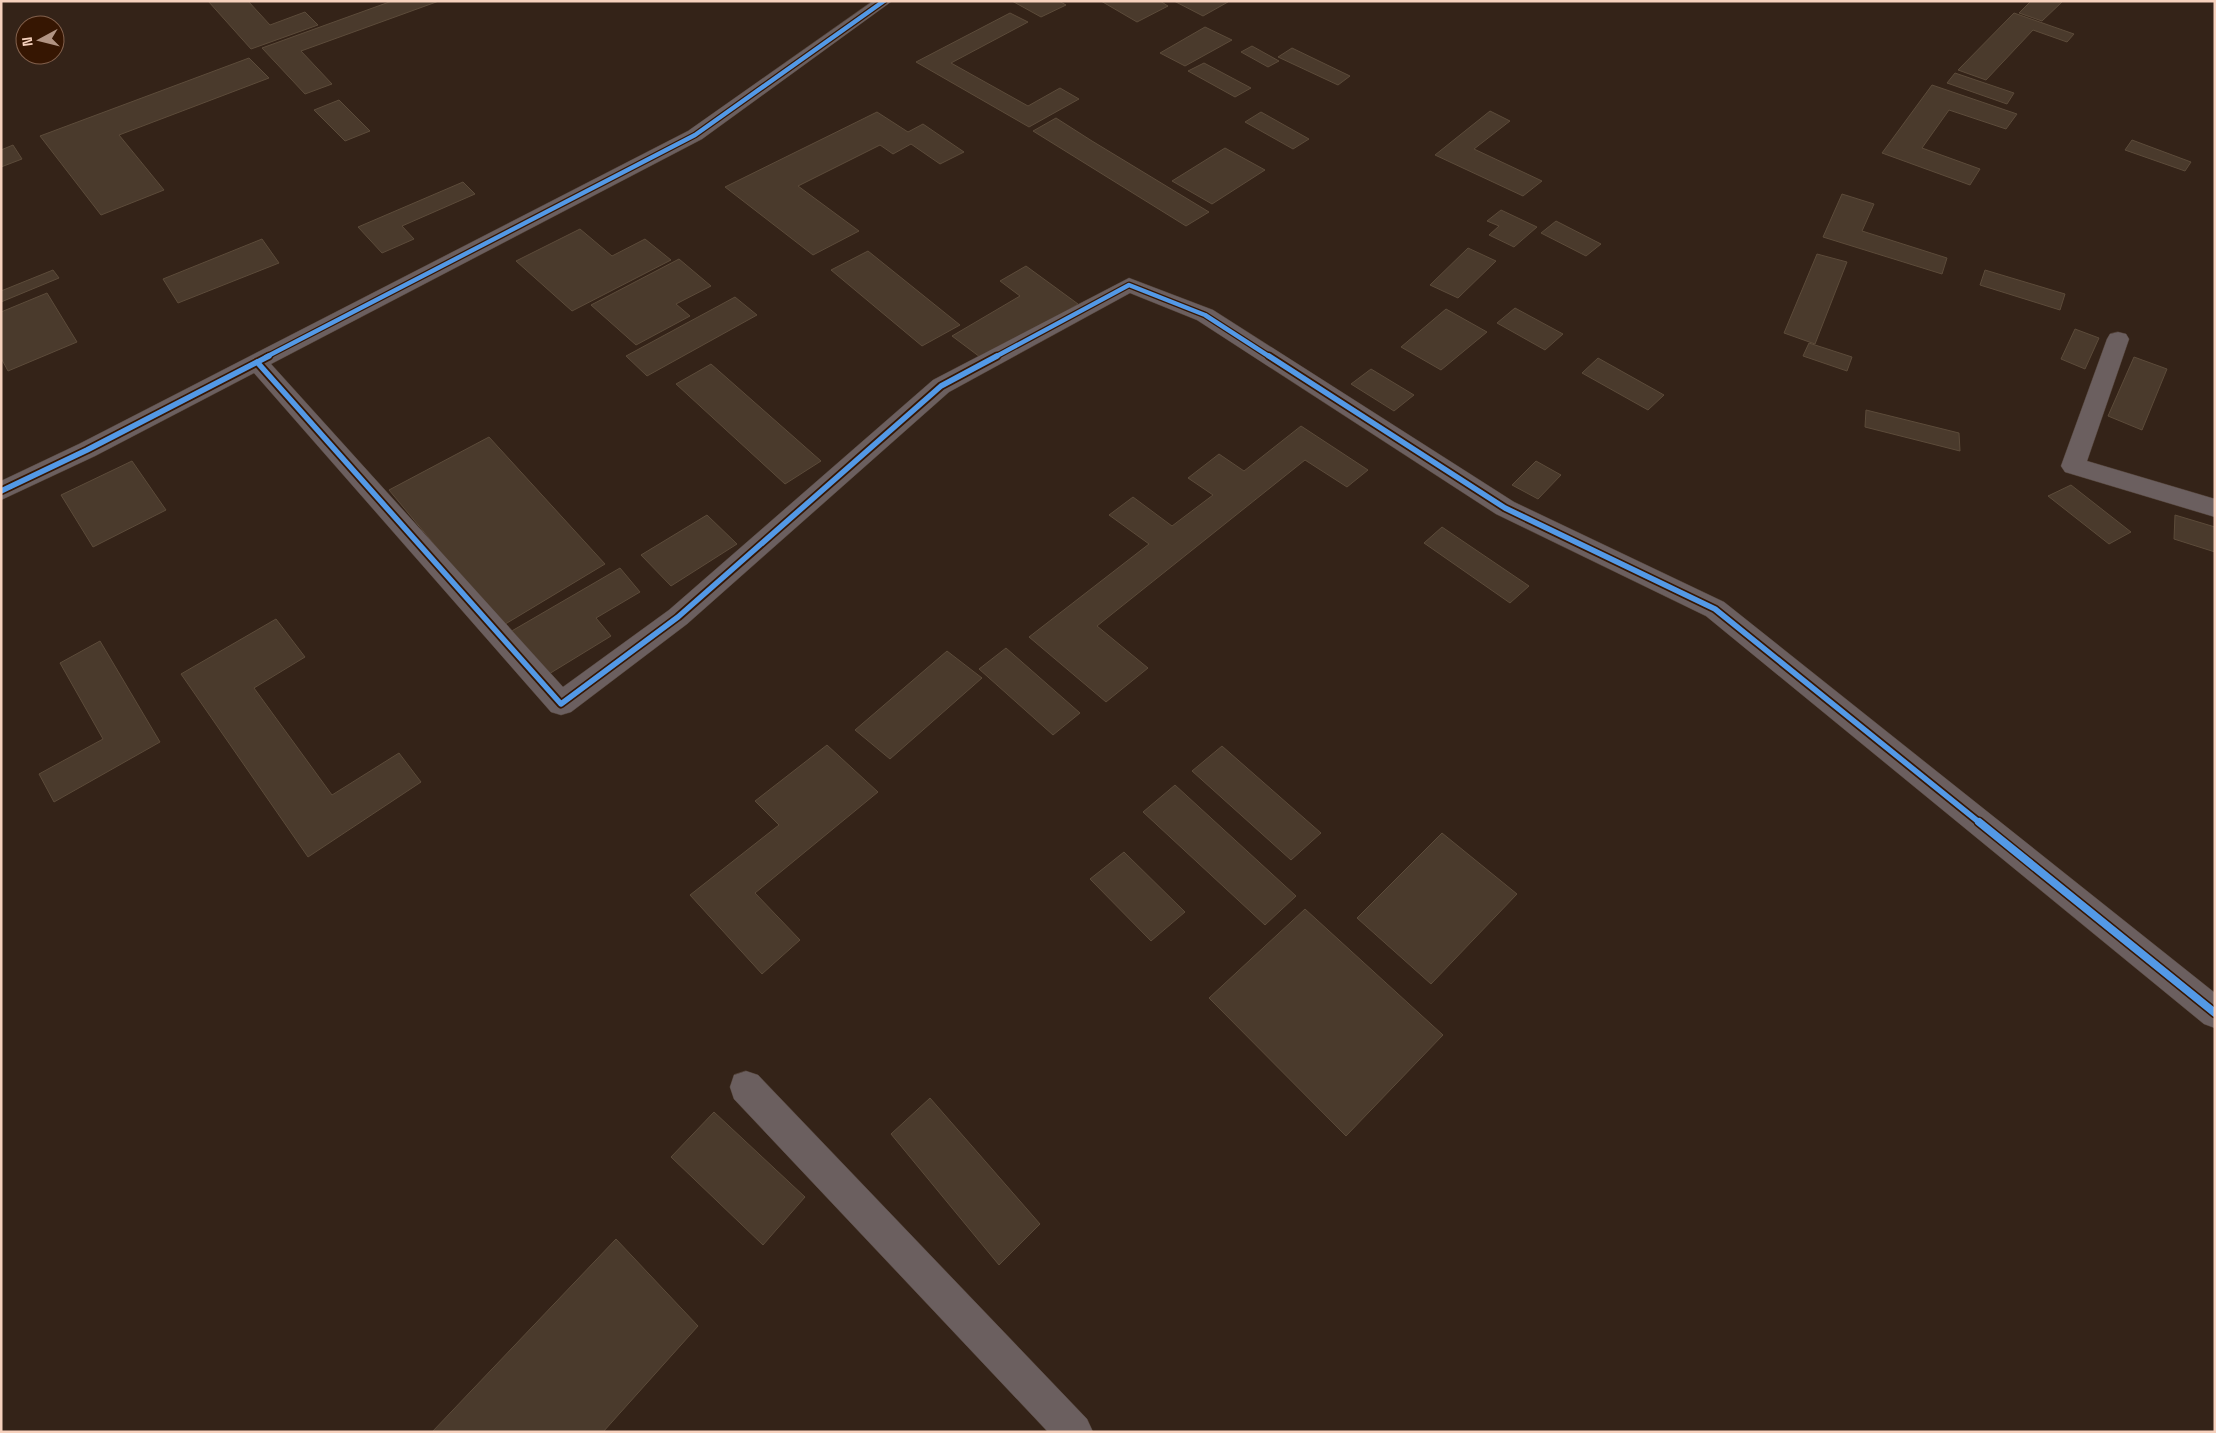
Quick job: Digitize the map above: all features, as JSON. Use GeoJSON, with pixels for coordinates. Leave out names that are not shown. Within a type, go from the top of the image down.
{"type":"FeatureCollection","features":[{"type":"Feature","properties":{"kind":"street"},"geometry":{"type":"LineString","coordinates":[[1,491],[87,450],[696,135],[884,1]]}},
{"type":"Feature","properties":{"kind":"street"},"geometry":{"type":"LineString","coordinates":[[257,362],[561,704],[678,617],[941,386],[1129,285],[1205,315],[1505,508],[1715,609],[2215,1013]]}},
{"type":"Feature","properties":{"kind":"street"},"geometry":{"type":"LineString","coordinates":[[2118,339],[2073,466],[2215,508]]}},
{"type":"Feature","properties":{"kind":"street"},"geometry":{"type":"LineString","coordinates":[[746,1088],[1074,1432]]}},
{"type":"Feature","properties":{"kind":"building"},"geometry":{"type":"Polygon","coordinates":[[[208,1],[248,1],[270,25],[305,12],[318,25],[251,49],[208,1]]]}},
{"type":"Feature","properties":{"kind":"building"},"geometry":{"type":"Polygon","coordinates":[[[392,1],[439,1],[301,51],[332,84],[305,94],[262,48],[392,1]]]}},
{"type":"Feature","properties":{"kind":"building"},"geometry":{"type":"Polygon","coordinates":[[[1012,1],[1059,1],[1066,5],[1041,17],[1012,1]]]}},
{"type":"Feature","properties":{"kind":"building"},"geometry":{"type":"Polygon","coordinates":[[[1101,1],[1160,1],[1168,6],[1137,22],[1101,1]]]}},
{"type":"Feature","properties":{"kind":"building"},"geometry":{"type":"Polygon","coordinates":[[[1174,1],[1228,1],[1228,2],[1203,16],[1174,1]]]}},
{"type":"Feature","properties":{"kind":"building"},"geometry":{"type":"Polygon","coordinates":[[[2031,1],[2063,1],[2042,21],[2019,13],[2031,1]]]}},
{"type":"Feature","properties":{"kind":"building"},"geometry":{"type":"Polygon","coordinates":[[[1010,13],[1028,22],[951,63],[1028,106],[1060,88],[1079,99],[1029,127],[916,62],[1010,13]]]}},
{"type":"Feature","properties":{"kind":"building"},"geometry":{"type":"Polygon","coordinates":[[[2014,13],[2074,34],[2067,42],[2033,30],[1986,80],[1958,70],[2014,13]]]}},
{"type":"Feature","properties":{"kind":"building"},"geometry":{"type":"Polygon","coordinates":[[[1205,27],[1232,40],[1185,66],[1160,53],[1205,27]]]}},
{"type":"Feature","properties":{"kind":"building"},"geometry":{"type":"Polygon","coordinates":[[[1252,46],[1279,61],[1268,67],[1241,52],[1252,46]]]}},
{"type":"Feature","properties":{"kind":"building"},"geometry":{"type":"Polygon","coordinates":[[[1292,48],[1350,76],[1338,85],[1278,57],[1292,48]]]}},
{"type":"Feature","properties":{"kind":"building"},"geometry":{"type":"Polygon","coordinates":[[[249,58],[269,78],[119,135],[164,190],[101,215],[40,136],[249,58]]]}},
{"type":"Feature","properties":{"kind":"building"},"geometry":{"type":"Polygon","coordinates":[[[1204,63],[1251,88],[1235,97],[1188,71],[1204,63]]]}},
{"type":"Feature","properties":{"kind":"building"},"geometry":{"type":"Polygon","coordinates":[[[1955,73],[2014,93],[2007,104],[1947,83],[1955,73]]]}},
{"type":"Feature","properties":{"kind":"building"},"geometry":{"type":"Polygon","coordinates":[[[1932,85],[2017,114],[2006,129],[1949,110],[1922,148],[1980,169],[1970,185],[1882,153],[1932,85]]]}},
{"type":"Feature","properties":{"kind":"building"},"geometry":{"type":"Polygon","coordinates":[[[339,100],[370,131],[345,141],[314,110],[339,100]]]}},
{"type":"Feature","properties":{"kind":"building"},"geometry":{"type":"Polygon","coordinates":[[[1490,111],[1510,121],[1474,149],[1542,181],[1523,196],[1435,155],[1490,111]]]}},
{"type":"Feature","properties":{"kind":"building"},"geometry":{"type":"Polygon","coordinates":[[[877,112],[908,132],[923,124],[964,152],[940,164],[911,144],[893,154],[880,145],[798,186],[859,231],[813,255],[725,187],[877,112]]]}},
{"type":"Feature","properties":{"kind":"building"},"geometry":{"type":"Polygon","coordinates":[[[1261,112],[1309,139],[1293,149],[1245,122],[1261,112]]]}},
{"type":"Feature","properties":{"kind":"building"},"geometry":{"type":"Polygon","coordinates":[[[1056,118],[1209,212],[1186,226],[1033,131],[1056,118]]]}},
{"type":"Feature","properties":{"kind":"building"},"geometry":{"type":"Polygon","coordinates":[[[2132,140],[2191,162],[2185,171],[2125,150],[2132,140]]]}},
{"type":"Feature","properties":{"kind":"building"},"geometry":{"type":"Polygon","coordinates":[[[13,145],[22,159],[1,167],[1,150],[13,145]]]}},
{"type":"Feature","properties":{"kind":"building"},"geometry":{"type":"Polygon","coordinates":[[[1225,148],[1265,170],[1212,204],[1172,181],[1225,148]]]}},
{"type":"Feature","properties":{"kind":"building"},"geometry":{"type":"Polygon","coordinates":[[[463,182],[475,194],[402,226],[414,239],[382,253],[358,227],[463,182]]]}},
{"type":"Feature","properties":{"kind":"building"},"geometry":{"type":"Polygon","coordinates":[[[1842,194],[1874,204],[1862,231],[1947,258],[1942,274],[1823,237],[1842,194]]]}},
{"type":"Feature","properties":{"kind":"building"},"geometry":{"type":"Polygon","coordinates":[[[1501,210],[1537,227],[1514,247],[1489,235],[1499,226],[1487,221],[1501,210]]]}},
{"type":"Feature","properties":{"kind":"building"},"geometry":{"type":"Polygon","coordinates":[[[1556,221],[1601,244],[1586,256],[1541,233],[1556,221]]]}},
{"type":"Feature","properties":{"kind":"building"},"geometry":{"type":"Polygon","coordinates":[[[580,229],[612,256],[645,239],[671,260],[572,311],[516,261],[580,229]]]}},
{"type":"Feature","properties":{"kind":"building"},"geometry":{"type":"Polygon","coordinates":[[[262,239],[279,263],[178,303],[163,279],[262,239]]]}},
{"type":"Feature","properties":{"kind":"building"},"geometry":{"type":"Polygon","coordinates":[[[1468,248],[1496,261],[1458,298],[1430,285],[1468,248]]]}},
{"type":"Feature","properties":{"kind":"building"},"geometry":{"type":"Polygon","coordinates":[[[868,251],[960,325],[922,346],[831,270],[868,251]]]}},
{"type":"Feature","properties":{"kind":"building"},"geometry":{"type":"Polygon","coordinates":[[[1817,254],[1847,262],[1815,344],[1784,333],[1817,254]]]}},
{"type":"Feature","properties":{"kind":"building"},"geometry":{"type":"Polygon","coordinates":[[[679,259],[711,286],[676,304],[690,316],[636,345],[591,305],[679,259]]]}},
{"type":"Feature","properties":{"kind":"building"},"geometry":{"type":"Polygon","coordinates":[[[1026,266],[1078,304],[984,360],[952,336],[1020,296],[1000,281],[1026,266]]]}},
{"type":"Feature","properties":{"kind":"building"},"geometry":{"type":"Polygon","coordinates":[[[53,270],[59,278],[1,302],[1,291],[53,270]]]}},
{"type":"Feature","properties":{"kind":"building"},"geometry":{"type":"Polygon","coordinates":[[[1985,270],[2065,294],[2060,310],[1980,285],[1985,270]]]}},
{"type":"Feature","properties":{"kind":"building"},"geometry":{"type":"Polygon","coordinates":[[[47,293],[77,342],[8,371],[1,358],[1,312],[47,293]]]}},
{"type":"Feature","properties":{"kind":"building"},"geometry":{"type":"Polygon","coordinates":[[[735,297],[757,315],[647,376],[626,356],[735,297]]]}},
{"type":"Feature","properties":{"kind":"building"},"geometry":{"type":"Polygon","coordinates":[[[1515,308],[1563,334],[1545,350],[1497,323],[1515,308]]]}},
{"type":"Feature","properties":{"kind":"building"},"geometry":{"type":"Polygon","coordinates":[[[1446,309],[1487,332],[1441,370],[1401,347],[1446,309]]]}},
{"type":"Feature","properties":{"kind":"building"},"geometry":{"type":"Polygon","coordinates":[[[2075,329],[2099,338],[2085,369],[2061,359],[2075,329]]]}},
{"type":"Feature","properties":{"kind":"building"},"geometry":{"type":"Polygon","coordinates":[[[1809,343],[1852,357],[1847,371],[1803,356],[1809,343]]]}},
{"type":"Feature","properties":{"kind":"building"},"geometry":{"type":"Polygon","coordinates":[[[2134,357],[2167,369],[2142,430],[2108,416],[2134,357]]]}},
{"type":"Feature","properties":{"kind":"building"},"geometry":{"type":"Polygon","coordinates":[[[1598,358],[1664,395],[1648,410],[1582,373],[1598,358]]]}},
{"type":"Feature","properties":{"kind":"building"},"geometry":{"type":"Polygon","coordinates":[[[711,364],[821,461],[785,484],[676,384],[711,364]]]}},
{"type":"Feature","properties":{"kind":"building"},"geometry":{"type":"Polygon","coordinates":[[[1371,369],[1414,395],[1394,411],[1351,384],[1371,369]]]}},
{"type":"Feature","properties":{"kind":"building"},"geometry":{"type":"Polygon","coordinates":[[[1866,410],[1959,433],[1960,451],[1865,427],[1866,410]]]}},
{"type":"Feature","properties":{"kind":"building"},"geometry":{"type":"Polygon","coordinates":[[[1301,426],[1368,470],[1347,487],[1305,460],[1097,626],[1148,668],[1106,702],[1029,637],[1149,544],[1109,515],[1133,497],[1172,526],[1213,495],[1188,478],[1219,454],[1244,471],[1301,426]]]}},
{"type":"Feature","properties":{"kind":"building"},"geometry":{"type":"Polygon","coordinates":[[[489,437],[605,564],[502,626],[389,490],[489,437]]]}},
{"type":"Feature","properties":{"kind":"building"},"geometry":{"type":"Polygon","coordinates":[[[132,461],[166,510],[93,547],[61,495],[132,461]]]}},
{"type":"Feature","properties":{"kind":"building"},"geometry":{"type":"Polygon","coordinates":[[[1536,461],[1561,475],[1538,499],[1512,485],[1536,461]]]}},
{"type":"Feature","properties":{"kind":"building"},"geometry":{"type":"Polygon","coordinates":[[[2071,485],[2131,532],[2109,544],[2048,496],[2071,485]]]}},
{"type":"Feature","properties":{"kind":"building"},"geometry":{"type":"Polygon","coordinates":[[[707,515],[737,544],[671,586],[641,555],[707,515]]]}},
{"type":"Feature","properties":{"kind":"building"},"geometry":{"type":"Polygon","coordinates":[[[2175,515],[2215,527],[2215,552],[2174,539],[2175,515]]]}},
{"type":"Feature","properties":{"kind":"building"},"geometry":{"type":"Polygon","coordinates":[[[1442,527],[1529,586],[1510,603],[1424,543],[1442,527]]]}},
{"type":"Feature","properties":{"kind":"building"},"geometry":{"type":"Polygon","coordinates":[[[620,568],[640,592],[596,618],[611,636],[544,677],[510,632],[620,568]]]}},
{"type":"Feature","properties":{"kind":"building"},"geometry":{"type":"Polygon","coordinates":[[[276,619],[305,657],[254,688],[332,795],[399,753],[421,782],[308,857],[181,674],[276,619]]]}},
{"type":"Feature","properties":{"kind":"building"},"geometry":{"type":"Polygon","coordinates":[[[100,641],[160,742],[54,802],[39,774],[103,739],[60,663],[100,641]]]}},
{"type":"Feature","properties":{"kind":"building"},"geometry":{"type":"Polygon","coordinates":[[[1006,648],[1080,713],[1053,735],[979,669],[1006,648]]]}},
{"type":"Feature","properties":{"kind":"building"},"geometry":{"type":"Polygon","coordinates":[[[947,651],[982,678],[890,759],[855,730],[947,651]]]}},
{"type":"Feature","properties":{"kind":"building"},"geometry":{"type":"Polygon","coordinates":[[[827,745],[878,792],[755,893],[800,940],[762,974],[690,895],[779,825],[755,801],[827,745]]]}},
{"type":"Feature","properties":{"kind":"building"},"geometry":{"type":"Polygon","coordinates":[[[1222,746],[1321,833],[1291,860],[1192,771],[1222,746]]]}},
{"type":"Feature","properties":{"kind":"building"},"geometry":{"type":"Polygon","coordinates":[[[1175,785],[1296,896],[1265,925],[1143,812],[1175,785]]]}},
{"type":"Feature","properties":{"kind":"building"},"geometry":{"type":"Polygon","coordinates":[[[1442,833],[1517,894],[1431,984],[1357,918],[1442,833]]]}},
{"type":"Feature","properties":{"kind":"building"},"geometry":{"type":"Polygon","coordinates":[[[1124,852],[1185,912],[1151,941],[1090,879],[1124,852]]]}},
{"type":"Feature","properties":{"kind":"building"},"geometry":{"type":"Polygon","coordinates":[[[1305,909],[1443,1035],[1346,1136],[1209,998],[1305,909]]]}},
{"type":"Feature","properties":{"kind":"building"},"geometry":{"type":"Polygon","coordinates":[[[930,1098],[1040,1224],[999,1265],[891,1134],[930,1098]]]}},
{"type":"Feature","properties":{"kind":"building"},"geometry":{"type":"Polygon","coordinates":[[[714,1112],[805,1197],[763,1245],[671,1157],[714,1112]]]}},
{"type":"Feature","properties":{"kind":"building"},"geometry":{"type":"Polygon","coordinates":[[[616,1239],[698,1326],[603,1432],[432,1432],[616,1239]]]}},
{"type":"Feature","properties":{"kind":"cycle path"},"geometry":{"type":"LineString","coordinates":[[1,491],[87,450],[695,135],[884,1]]}},
{"type":"Feature","properties":{"kind":"cycle path"},"geometry":{"type":"LineString","coordinates":[[257,362],[561,704],[678,617],[941,386],[1129,285],[1205,315],[1505,508],[1715,609],[2215,1013]]}}]}
